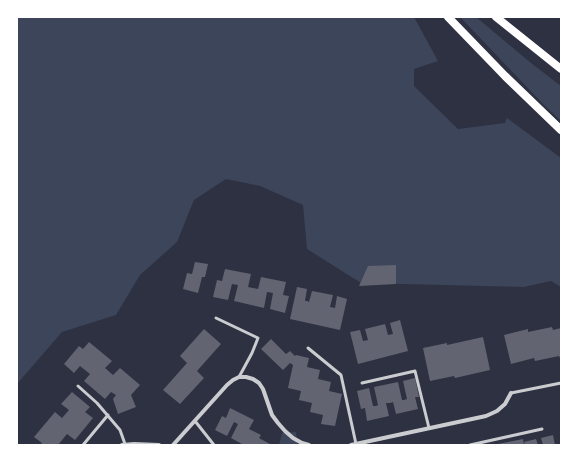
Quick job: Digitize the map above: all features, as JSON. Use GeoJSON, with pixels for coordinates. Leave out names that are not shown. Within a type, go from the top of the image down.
{"type":"FeatureCollection","features":[{"type":"Feature","properties":{"kind":"main road"},"geometry":{"type":"LineString","coordinates":[[448,17],[505,76],[561,130]]}},
{"type":"Feature","properties":{"kind":"main road"},"geometry":{"type":"LineString","coordinates":[[496,17],[561,69]]}},
{"type":"Feature","properties":{"kind":"street"},"geometry":{"type":"LineString","coordinates":[[173,445],[227,385],[239,377],[246,377],[259,383],[263,389],[272,415],[285,431],[293,438],[309,445]]}},
{"type":"Feature","properties":{"kind":"street"},"geometry":{"type":"LineString","coordinates":[[351,445],[371,443],[429,428],[486,416],[497,412],[505,404],[510,393]]}},
{"type":"Feature","properties":{"kind":"street"},"geometry":{"type":"LineString","coordinates":[[123,445],[159,445]]}},
{"type":"Feature","properties":{"kind":"lane"},"geometry":{"type":"LineString","coordinates":[[216,318],[258,338],[239,377]]}},
{"type":"Feature","properties":{"kind":"lane"},"geometry":{"type":"LineString","coordinates":[[308,348],[341,375],[356,444]]}},
{"type":"Feature","properties":{"kind":"lane"},"geometry":{"type":"LineString","coordinates":[[362,383],[415,371],[429,428]]}},
{"type":"Feature","properties":{"kind":"lane"},"geometry":{"type":"LineString","coordinates":[[510,393],[561,382]]}},
{"type":"Feature","properties":{"kind":"lane"},"geometry":{"type":"LineString","coordinates":[[78,386],[97,403],[120,430],[123,445]]}},
{"type":"Feature","properties":{"kind":"lane"},"geometry":{"type":"LineString","coordinates":[[83,445],[108,415]]}},
{"type":"Feature","properties":{"kind":"lane"},"geometry":{"type":"LineString","coordinates":[[195,421],[214,445]]}},
{"type":"Feature","properties":{"kind":"lane"},"geometry":{"type":"LineString","coordinates":[[470,445],[542,429]]}},
{"type":"Feature","properties":{"kind":"shaded area"},"geometry":{"type":"Polygon","coordinates":[[[17,17],[414,17],[438,61],[414,69],[414,86],[458,129],[505,123],[507,118],[561,158],[561,287],[551,281],[524,287],[361,283],[307,249],[303,205],[260,186],[226,179],[194,200],[177,242],[140,275],[116,315],[62,332],[17,384],[17,17]]]}},
{"type":"Feature","properties":{"kind":"shaded area"},"geometry":{"type":"Polygon","coordinates":[[[460,17],[476,17],[561,86],[561,121],[545,106],[460,17]]]}},
{"type":"Feature","properties":{"kind":"shaded area"},"geometry":{"type":"Polygon","coordinates":[[[296,432],[297,445],[279,445],[282,433],[296,432]]]}},
{"type":"Feature","properties":{"kind":"building"},"geometry":{"type":"Polygon","coordinates":[[[195,262],[208,264],[205,277],[202,277],[198,293],[183,289],[187,273],[192,274],[195,262]]]}},
{"type":"Feature","properties":{"kind":"building"},"geometry":{"type":"Polygon","coordinates":[[[396,265],[396,284],[359,286],[368,266],[396,265]]]}},
{"type":"Feature","properties":{"kind":"building"},"geometry":{"type":"Polygon","coordinates":[[[225,269],[251,274],[248,287],[258,289],[261,277],[286,282],[283,295],[289,296],[285,313],[270,309],[273,293],[267,292],[264,308],[234,301],[238,285],[232,284],[228,300],[213,297],[217,280],[222,281],[225,269]]]}},
{"type":"Feature","properties":{"kind":"building"},"geometry":{"type":"Polygon","coordinates":[[[297,287],[307,289],[305,301],[309,302],[312,291],[333,295],[330,307],[335,308],[337,296],[347,299],[340,330],[290,319],[297,287]]]}},
{"type":"Feature","properties":{"kind":"building"},"geometry":{"type":"Polygon","coordinates":[[[400,320],[408,351],[358,364],[350,332],[360,330],[363,341],[368,340],[365,329],[385,324],[388,335],[393,334],[390,323],[400,320]]]}},
{"type":"Feature","properties":{"kind":"building"},"geometry":{"type":"Polygon","coordinates":[[[552,327],[553,330],[561,328],[561,358],[559,356],[535,361],[534,358],[511,364],[504,335],[528,329],[528,332],[552,327]]]}},
{"type":"Feature","properties":{"kind":"building"},"geometry":{"type":"Polygon","coordinates":[[[204,329],[221,344],[197,371],[204,378],[180,404],[163,390],[187,363],[180,356],[204,329]]]}},
{"type":"Feature","properties":{"kind":"building"},"geometry":{"type":"Polygon","coordinates":[[[483,337],[490,370],[455,378],[454,376],[430,381],[423,348],[447,343],[447,345],[483,337]]]}},
{"type":"Feature","properties":{"kind":"building"},"geometry":{"type":"Polygon","coordinates":[[[271,339],[286,354],[290,351],[295,356],[309,358],[307,367],[320,370],[318,379],[331,382],[329,391],[342,394],[335,426],[321,424],[323,415],[310,412],[312,403],[299,400],[301,391],[288,388],[293,365],[290,363],[283,370],[261,349],[271,339]]]}},
{"type":"Feature","properties":{"kind":"building"},"geometry":{"type":"Polygon","coordinates":[[[89,342],[112,361],[105,368],[113,375],[120,368],[140,385],[131,395],[136,407],[118,414],[113,399],[116,395],[111,392],[105,399],[84,381],[90,374],[80,366],[74,373],[64,364],[79,346],[83,349],[89,342]]]}},
{"type":"Feature","properties":{"kind":"building"},"geometry":{"type":"Polygon","coordinates":[[[415,378],[419,397],[415,397],[418,409],[396,414],[393,402],[386,403],[389,416],[367,421],[365,408],[361,409],[357,391],[369,388],[373,406],[376,406],[378,405],[374,387],[398,382],[402,400],[404,400],[407,399],[403,381],[415,378]]]}},
{"type":"Feature","properties":{"kind":"building"},"geometry":{"type":"Polygon","coordinates":[[[72,392],[90,407],[85,412],[93,418],[75,440],[67,434],[58,445],[40,445],[42,443],[34,437],[55,412],[62,418],[69,410],[61,404],[72,392]]]}},
{"type":"Feature","properties":{"kind":"building"},"geometry":{"type":"Polygon","coordinates":[[[230,408],[254,420],[249,429],[261,435],[259,438],[270,445],[242,445],[231,438],[238,424],[234,422],[227,436],[215,430],[222,416],[226,418],[230,408]]]}},
{"type":"Feature","properties":{"kind":"building"},"geometry":{"type":"Polygon","coordinates":[[[553,435],[555,445],[543,445],[541,438],[553,435]]]}},
{"type":"Feature","properties":{"kind":"building"},"geometry":{"type":"Polygon","coordinates":[[[523,439],[524,445],[498,445],[498,444],[523,439]]]}},
{"type":"Feature","properties":{"kind":"building"},"geometry":{"type":"Polygon","coordinates":[[[536,439],[538,445],[525,445],[524,442],[536,439]]]}}]}
